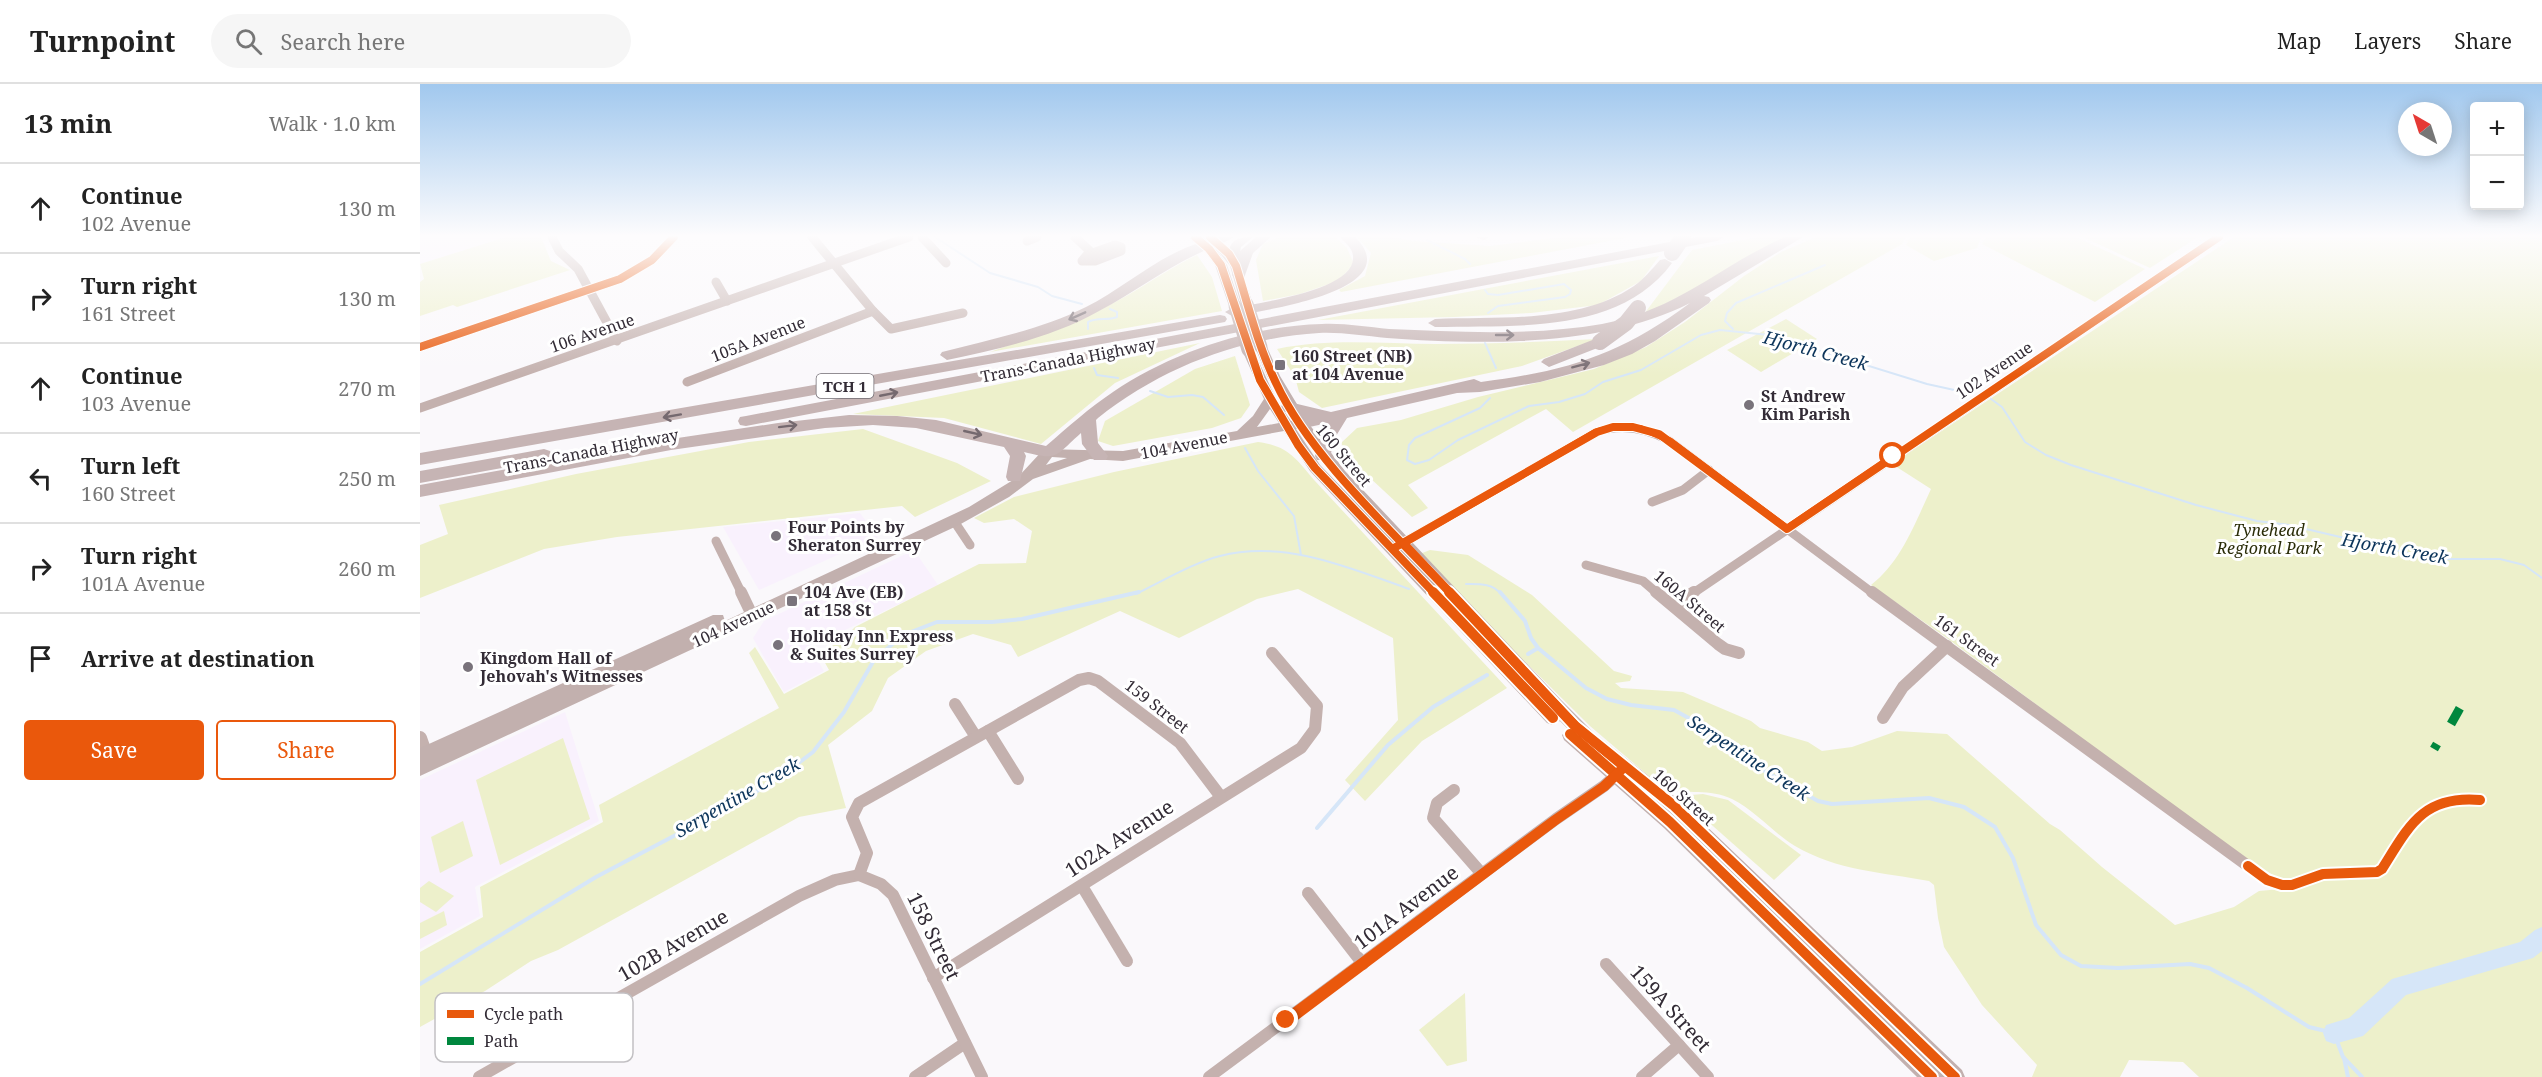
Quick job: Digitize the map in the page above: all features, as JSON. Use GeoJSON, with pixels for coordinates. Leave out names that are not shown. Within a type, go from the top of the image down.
{"type":"FeatureCollection","features":[{"type":"Feature","properties":{"kind":"highway"},"geometry":{"type":"LineString","coordinates":[[703,411],[793,388],[974,350],[1031,334],[1095,308],[1135,283]]}},
{"type":"Feature","properties":{"kind":"highway"},"geometry":{"type":"LineString","coordinates":[[1160,328],[1305,297],[1339,283]]}},
{"type":"Feature","properties":{"kind":"highway","name":"Trans-Canada Highway"},"geometry":{"type":"LineString","coordinates":[[420,459],[642,422],[1416,283]]}},
{"type":"Feature","properties":{"kind":"highway","name":"Trans-Canada Highway"},"geometry":{"type":"LineString","coordinates":[[420,486],[638,440],[1471,283]]}},
{"type":"Feature","properties":{"kind":"highway"},"geometry":{"type":"LineString","coordinates":[[1370,330],[1391,325],[1545,317],[1587,312],[1625,297],[1644,283]]}},
{"type":"Feature","properties":{"kind":"highway"},"geometry":{"type":"LineString","coordinates":[[1293,425],[1340,417],[1462,389],[1565,357],[1600,342],[1626,323],[1653,283]]}},
{"type":"Feature","properties":{"kind":"highway"},"geometry":{"type":"LineString","coordinates":[[420,491],[635,450],[790,426],[851,420],[936,425],[1049,452],[1119,394],[1147,377],[1201,352],[1225,345],[1260,337],[1309,331],[1370,330],[1387,333],[1497,335],[1583,332],[1644,318],[1673,306],[1712,283]]}},
{"type":"Feature","properties":{"kind":"highway"},"geometry":{"type":"LineString","coordinates":[[1462,389],[1487,387],[1615,356],[1663,330],[1722,283]]}},
{"type":"Feature","properties":{"kind":"highway"},"geometry":{"type":"LineString","coordinates":[[1289,407],[1310,414],[1340,417]]}},
{"type":"Feature","properties":{"kind":"highway"},"geometry":{"type":"LineString","coordinates":[[1323,456],[1328,436],[1340,417]]}},
{"type":"Feature","properties":{"kind":"highway"},"geometry":{"type":"LineString","coordinates":[[1088,418],[1089,444],[1094,456]]}},
{"type":"Feature","properties":{"kind":"highway"},"geometry":{"type":"LineString","coordinates":[[420,470],[642,422]]}},
{"type":"Feature","properties":{"kind":"highway"},"geometry":{"type":"LineString","coordinates":[[420,477],[638,440]]}},
{"type":"Feature","properties":{"kind":"highway"},"geometry":{"type":"LineString","coordinates":[[1009,442],[1018,456],[1018,464],[1026,472]]}},
{"type":"Feature","properties":{"kind":"main road","name":"160 Street"},"geometry":{"type":"LineString","coordinates":[[1230,283],[1241,305],[1270,399],[1323,456],[1397,547],[1552,718],[1694,824],[1956,1077]]}},
{"type":"Feature","properties":{"kind":"main road","name":"160 Street"},"geometry":{"type":"LineString","coordinates":[[1240,283],[1241,305]]}},
{"type":"Feature","properties":{"kind":"main road","name":"160 Street"},"geometry":{"type":"LineString","coordinates":[[1254,349],[1289,407],[1298,445],[1321,475],[1397,547]]}},
{"type":"Feature","properties":{"kind":"main road"},"geometry":{"type":"LineString","coordinates":[[1240,434],[1259,417],[1270,399]]}},
{"type":"Feature","properties":{"kind":"main road","name":"104 Avenue"},"geometry":{"type":"LineString","coordinates":[[749,610],[954,521],[1003,494],[1049,452],[1094,456],[1147,453],[1293,425]]}},
{"type":"Feature","properties":{"kind":"main road"},"geometry":{"type":"LineString","coordinates":[[1240,434],[1274,436],[1298,445]]}},
{"type":"Feature","properties":{"kind":"main road"},"geometry":{"type":"LineString","coordinates":[[1026,472],[1094,456]]}},
{"type":"Feature","properties":{"kind":"main road","name":"104 Avenue"},"geometry":{"type":"LineString","coordinates":[[424,761],[749,610],[1026,472]]}},
{"type":"Feature","properties":{"kind":"main road","name":"160 Street"},"geometry":{"type":"LineString","coordinates":[[1621,771],[1670,822],[1932,1077]]}},
{"type":"Feature","properties":{"kind":"street"},"geometry":{"type":"LineString","coordinates":[[586,283],[616,341]]}},
{"type":"Feature","properties":{"kind":"street"},"geometry":{"type":"LineString","coordinates":[[420,348],[608,283]]}},
{"type":"Feature","properties":{"kind":"street"},"geometry":{"type":"LineString","coordinates":[[717,283],[727,301]]}},
{"type":"Feature","properties":{"kind":"street","name":"106 Avenue"},"geometry":{"type":"LineString","coordinates":[[420,408],[778,283]]}},
{"type":"Feature","properties":{"kind":"street"},"geometry":{"type":"LineString","coordinates":[[849,283],[873,311],[895,330],[963,313]]}},
{"type":"Feature","properties":{"kind":"street","name":"102 Avenue"},"geometry":{"type":"LineString","coordinates":[[1675,605],[2150,283]]}},
{"type":"Feature","properties":{"kind":"street","name":"105A Avenue"},"geometry":{"type":"LineString","coordinates":[[687,382],[873,311]]}},
{"type":"Feature","properties":{"kind":"street","name":"161 Street"},"geometry":{"type":"LineString","coordinates":[[1397,547],[1604,429],[1622,426],[1641,428],[1668,440],[1786,529],[2248,866]]}},
{"type":"Feature","properties":{"kind":"street"},"geometry":{"type":"LineString","coordinates":[[1652,502],[1670,497],[1701,478],[1709,470]]}},
{"type":"Feature","properties":{"kind":"street"},"geometry":{"type":"LineString","coordinates":[[954,521],[970,545]]}},
{"type":"Feature","properties":{"kind":"street"},"geometry":{"type":"LineString","coordinates":[[716,541],[749,610]]}},
{"type":"Feature","properties":{"kind":"street","name":"160A Street"},"geometry":{"type":"LineString","coordinates":[[1586,565],[1637,578],[1675,605],[1725,649],[1739,652]]}},
{"type":"Feature","properties":{"kind":"street"},"geometry":{"type":"LineString","coordinates":[[1883,718],[1889,704],[1912,676],[1947,646]]}},
{"type":"Feature","properties":{"kind":"street","name":"102A Avenue"},"geometry":{"type":"LineString","coordinates":[[933,978],[1301,748],[1309,740],[1317,722],[1317,706],[1272,653]]}},
{"type":"Feature","properties":{"kind":"street","name":"159 Street"},"geometry":{"type":"LineString","coordinates":[[988,730],[1079,680],[1089,678],[1098,681],[1180,743],[1221,797]]}},
{"type":"Feature","properties":{"kind":"street"},"geometry":{"type":"LineString","coordinates":[[955,704],[975,737]]}},
{"type":"Feature","properties":{"kind":"street"},"geometry":{"type":"LineString","coordinates":[[860,875],[867,853],[852,817],[857,806],[868,796],[988,730],[1018,779]]}},
{"type":"Feature","properties":{"kind":"street"},"geometry":{"type":"LineString","coordinates":[[420,738],[424,761]]}},
{"type":"Feature","properties":{"kind":"street","name":"101A Avenue"},"geometry":{"type":"LineString","coordinates":[[1209,1077],[1621,771]]}},
{"type":"Feature","properties":{"kind":"street"},"geometry":{"type":"LineString","coordinates":[[1454,790],[1437,803],[1433,818],[1482,874]]}},
{"type":"Feature","properties":{"kind":"street","name":"158 Street"},"geometry":{"type":"LineString","coordinates":[[860,875],[881,884],[892,895],[982,1077]]}},
{"type":"Feature","properties":{"kind":"street","name":"102B Avenue"},"geometry":{"type":"LineString","coordinates":[[628,993],[808,891],[835,880],[860,875]]}},
{"type":"Feature","properties":{"kind":"street"},"geometry":{"type":"LineString","coordinates":[[1082,886],[1127,961]]}},
{"type":"Feature","properties":{"kind":"street"},"geometry":{"type":"LineString","coordinates":[[1308,893],[1363,963]]}},
{"type":"Feature","properties":{"kind":"street","name":"159A Street"},"geometry":{"type":"LineString","coordinates":[[1606,964],[1707,1077]]}},
{"type":"Feature","properties":{"kind":"street"},"geometry":{"type":"LineString","coordinates":[[915,1077],[965,1043]]}},
{"type":"Feature","properties":{"kind":"street"},"geometry":{"type":"LineString","coordinates":[[1642,1077],[1679,1045]]}},
{"type":"Feature","properties":{"kind":"street","name":"102B Avenue"},"geometry":{"type":"LineString","coordinates":[[479,1077],[506,1062]]}},
{"type":"Feature","properties":{"kind":"shaded area"},"geometry":{"type":"Polygon","coordinates":[[[860,513],[878,537],[759,590],[723,527],[860,513]]]}},
{"type":"Feature","properties":{"kind":"shaded area"},"geometry":{"type":"Polygon","coordinates":[[[914,550],[938,585],[810,647],[824,671],[784,692],[753,638],[764,621],[914,550]]]}},
{"type":"Feature","properties":{"kind":"shaded area"},"geometry":{"type":"Polygon","coordinates":[[[565,712],[599,821],[475,887],[480,916],[420,949],[420,780],[565,712]]]}},
{"type":"Feature","properties":{"kind":"green space"},"geometry":{"type":"Polygon","coordinates":[[[420,283],[529,283],[457,307],[453,305],[420,316],[420,283]]]}},
{"type":"Feature","properties":{"kind":"green space"},"geometry":{"type":"Polygon","coordinates":[[[1147,283],[1214,283],[1222,311],[990,352],[1095,312],[1147,283]]]}},
{"type":"Feature","properties":{"kind":"green space"},"geometry":{"type":"Polygon","coordinates":[[[1260,283],[1331,283],[1300,294],[1263,301],[1260,283]]]}},
{"type":"Feature","properties":{"kind":"green space"},"geometry":{"type":"Polygon","coordinates":[[[1351,283],[1387,283],[1341,292],[1339,290],[1351,283]]]}},
{"type":"Feature","properties":{"kind":"green space"},"geometry":{"type":"Polygon","coordinates":[[[1513,283],[1637,283],[1598,305],[1531,313],[1318,320],[1513,283]]]}},
{"type":"Feature","properties":{"kind":"green space"},"geometry":{"type":"Polygon","coordinates":[[[1667,283],[1706,283],[1644,314],[1667,283]]]}},
{"type":"Feature","properties":{"kind":"green space"},"geometry":{"type":"Polygon","coordinates":[[[1735,283],[1833,283],[1573,432],[1546,409],[1408,485],[1428,508],[1412,517],[1354,463],[1341,443],[1357,428],[1401,420],[1478,397],[1594,369],[1646,347],[1685,322],[1735,283]]]}},
{"type":"Feature","properties":{"kind":"green space"},"geometry":{"type":"Polygon","coordinates":[[[2059,283],[2123,283],[2095,302],[2059,283]]]}},
{"type":"Feature","properties":{"kind":"green space","name":"Tynehead Regional Park"},"geometry":{"type":"Polygon","coordinates":[[[2164,283],[2542,283],[2542,1077],[2199,1077],[2183,1062],[2129,1060],[2120,1077],[2032,1077],[2037,1065],[1982,1005],[1944,947],[1934,885],[1929,881],[1877,873],[1827,861],[1787,841],[1756,815],[1724,796],[1664,789],[1590,726],[1417,555],[1430,550],[1468,555],[1532,595],[1614,671],[1632,676],[1630,681],[1615,683],[1621,688],[1683,692],[1751,721],[1760,728],[1808,742],[1822,751],[1852,747],[1897,731],[1947,734],[2050,824],[2175,925],[2234,907],[2259,891],[2281,889],[2275,876],[2243,858],[1944,636],[1871,585],[1882,576],[1899,553],[1931,489],[1892,464],[2164,283]]]}},
{"type":"Feature","properties":{"kind":"green space"},"geometry":{"type":"Polygon","coordinates":[[[1786,319],[1817,339],[1761,372],[1727,350],[1786,319]]]}},
{"type":"Feature","properties":{"kind":"green space"},"geometry":{"type":"Polygon","coordinates":[[[1597,339],[1522,366],[1322,408],[1299,392],[1295,377],[1277,349],[1356,342],[1476,344],[1597,339]]]}},
{"type":"Feature","properties":{"kind":"green space"},"geometry":{"type":"Polygon","coordinates":[[[1200,343],[1115,383],[1041,444],[944,418],[853,414],[1200,343]]]}},
{"type":"Feature","properties":{"kind":"green space"},"geometry":{"type":"Polygon","coordinates":[[[1235,356],[1250,405],[1241,418],[1212,428],[1113,446],[1098,441],[1105,421],[1195,369],[1235,356]]]}},
{"type":"Feature","properties":{"kind":"green space"},"geometry":{"type":"Polygon","coordinates":[[[863,429],[957,463],[991,481],[915,517],[902,506],[617,537],[544,549],[420,598],[420,545],[448,534],[439,505],[576,474],[749,442],[863,429]]]}},
{"type":"Feature","properties":{"kind":"green space"},"geometry":{"type":"Polygon","coordinates":[[[1258,442],[1285,450],[1297,460],[1507,688],[1422,741],[1365,801],[1345,780],[1398,720],[1393,638],[1298,589],[1257,599],[1179,638],[1120,611],[1018,657],[1011,645],[973,634],[926,651],[888,678],[872,711],[828,745],[846,808],[799,817],[558,950],[531,961],[481,993],[435,993],[435,1019],[420,1027],[420,952],[483,917],[480,887],[603,822],[599,805],[779,708],[749,653],[755,647],[784,694],[829,670],[819,652],[840,642],[855,627],[979,564],[1026,563],[1032,531],[1014,519],[984,523],[974,518],[1014,497],[1114,472],[1258,442]]]}},
{"type":"Feature","properties":{"kind":"green space"},"geometry":{"type":"Polygon","coordinates":[[[563,738],[590,819],[500,865],[476,780],[563,738]]]}},
{"type":"Feature","properties":{"kind":"green space"},"geometry":{"type":"Polygon","coordinates":[[[1703,794],[1728,800],[1801,855],[1774,880],[1679,796],[1703,794]]]}},
{"type":"Feature","properties":{"kind":"green space"},"geometry":{"type":"Polygon","coordinates":[[[463,821],[473,856],[440,873],[431,837],[463,821]]]}},
{"type":"Feature","properties":{"kind":"green space"},"geometry":{"type":"Polygon","coordinates":[[[429,881],[454,896],[436,912],[420,902],[420,888],[429,881]]]}},
{"type":"Feature","properties":{"kind":"green space"},"geometry":{"type":"Polygon","coordinates":[[[444,911],[447,925],[420,939],[420,923],[444,911]]]}},
{"type":"Feature","properties":{"kind":"green space"},"geometry":{"type":"Polygon","coordinates":[[[1465,993],[1467,1061],[1447,1066],[1419,1030],[1465,993]]]}},
{"type":"Feature","properties":{"kind":"waterway"},"geometry":{"type":"LineString","coordinates":[[1025,283],[1038,287],[1052,296],[1082,304]]}},
{"type":"Feature","properties":{"kind":"waterway"},"geometry":{"type":"LineString","coordinates":[[1733,329],[1725,321],[1727,313],[1736,303],[1782,283]]}},
{"type":"Feature","properties":{"kind":"waterway","name":"Hjorth Creek"},"geometry":{"type":"LineString","coordinates":[[1485,290],[1488,294],[1498,295],[1564,284],[1571,290],[1570,294],[1565,297],[1498,306],[1488,313]]}},
{"type":"Feature","properties":{"kind":"waterway"},"geometry":{"type":"LineString","coordinates":[[1088,329],[1088,322],[1117,317],[1117,312],[1110,309]]}},
{"type":"Feature","properties":{"kind":"waterway","name":"Hjorth Creek"},"geometry":{"type":"LineString","coordinates":[[1490,398],[1480,408],[1415,438],[1409,445],[1407,460],[1415,464],[1429,460],[1458,440],[1529,406],[1559,402],[1585,394],[1603,382],[1641,370],[1701,335],[1720,330],[1769,335],[1927,384],[1968,393]]}},
{"type":"Feature","properties":{"kind":"waterway","name":"Hjorth Creek"},"geometry":{"type":"LineString","coordinates":[[1485,343],[1496,368]]}},
{"type":"Feature","properties":{"kind":"waterway"},"geometry":{"type":"LineString","coordinates":[[1094,368],[1097,375],[1118,378]]}},
{"type":"Feature","properties":{"kind":"waterway"},"geometry":{"type":"LineString","coordinates":[[1150,391],[1168,397],[1192,395],[1203,397],[1224,415]]}},
{"type":"Feature","properties":{"kind":"waterway","name":"Hjorth Creek"},"geometry":{"type":"LineString","coordinates":[[1991,399],[2002,407],[2025,442],[2046,455],[2071,465],[2196,505],[2257,521],[2289,525],[2434,559],[2500,559],[2524,565],[2542,578]]}},
{"type":"Feature","properties":{"kind":"waterway"},"geometry":{"type":"LineString","coordinates":[[1245,448],[1258,471],[1294,516],[1301,555]]}},
{"type":"Feature","properties":{"kind":"waterway","name":"Serpentine Creek"},"geometry":{"type":"LineString","coordinates":[[1136,594],[1189,567],[1220,556],[1268,551],[1301,555]]}},
{"type":"Feature","properties":{"kind":"waterway","name":"Serpentine Creek"},"geometry":{"type":"LineString","coordinates":[[1301,555],[1340,565],[1409,589]]}},
{"type":"Feature","properties":{"kind":"waterway","name":"Serpentine Creek"},"geometry":{"type":"LineString","coordinates":[[1466,584],[1490,586],[1501,594]]}},
{"type":"Feature","properties":{"kind":"waterway","name":"Serpentine Creek"},"geometry":{"type":"LineString","coordinates":[[420,984],[596,877],[746,798],[784,774],[813,752],[844,712],[874,660],[903,635],[937,622],[992,622],[1022,619],[1139,592]]}},
{"type":"Feature","properties":{"kind":"waterway","name":"Serpentine Creek"},"geometry":{"type":"LineString","coordinates":[[1500,592],[1525,621],[1531,638],[1538,648]]}},
{"type":"Feature","properties":{"kind":"waterway"},"geometry":{"type":"LineString","coordinates":[[1528,654],[1538,648]]}},
{"type":"Feature","properties":{"kind":"waterway","name":"Serpentine Creek"},"geometry":{"type":"LineString","coordinates":[[1538,648],[1586,688],[1607,699],[1631,705],[1674,710],[1707,728],[1761,769],[1818,801],[1832,804],[1929,798],[1964,807],[1995,827],[2013,858],[2036,925],[2061,955],[2081,966],[2118,968],[2190,964],[2209,968],[2247,988],[2309,1027],[2334,1033],[2344,1058]]}},
{"type":"Feature","properties":{"kind":"waterway"},"geometry":{"type":"LineString","coordinates":[[1317,828],[1388,745],[1433,707],[1487,675]]}},
{"type":"Feature","properties":{"kind":"waterway"},"geometry":{"type":"LineString","coordinates":[[2334,1033],[2355,1028],[2400,986],[2526,951],[2542,937]]}},
{"type":"Feature","properties":{"kind":"waterway"},"geometry":{"type":"LineString","coordinates":[[2344,1058],[2362,1077]]}},
{"type":"Feature","properties":{"kind":"waterway"},"geometry":{"type":"LineString","coordinates":[[2344,1058],[2348,1077]]}},
{"type":"Feature","properties":{"kind":"marked path"},"geometry":{"type":"LineString","coordinates":[[2451,724],[2460,708]]}},
{"type":"Feature","properties":{"kind":"marked path"},"geometry":{"type":"LineString","coordinates":[[2434,749],[2437,744]]}},
{"type":"Feature","properties":{"kind":"cycle path"},"geometry":{"type":"LineString","coordinates":[[420,347],[607,283]]}},
{"type":"Feature","properties":{"kind":"cycle path"},"geometry":{"type":"LineString","coordinates":[[1227,283],[1260,380],[1298,445],[1315,468],[1553,718]]}},
{"type":"Feature","properties":{"kind":"cycle path"},"geometry":{"type":"LineString","coordinates":[[1241,283],[1261,347],[1276,384],[1300,424],[1343,479],[1575,726],[1673,805],[1955,1077]]}},
{"type":"Feature","properties":{"kind":"cycle path"},"geometry":{"type":"LineString","coordinates":[[1394,548],[1597,432],[1613,427],[1633,427],[1659,434],[1787,529],[2150,283]]}},
{"type":"Feature","properties":{"kind":"cycle path"},"geometry":{"type":"LineString","coordinates":[[1570,734],[1670,822],[1932,1077]]}},
{"type":"Feature","properties":{"kind":"cycle path"},"geometry":{"type":"LineString","coordinates":[[2248,866],[2267,880],[2282,885],[2292,885],[2323,874],[2377,872],[2382,869],[2410,827],[2432,807],[2445,801],[2461,798],[2480,800]]}},
{"type":"Feature","properties":{"kind":"place","name":"160 Street (NB) at 104 Avenue"},"geometry":{"type":"Point","coordinates":[1280,365]}},
{"type":"Feature","properties":{"kind":"place","name":"St Andrew Kim Parish"},"geometry":{"type":"Point","coordinates":[1749,405]}},
{"type":"Feature","properties":{"kind":"place","name":"Four Points by Sheraton Surrey"},"geometry":{"type":"Point","coordinates":[776,536]}},
{"type":"Feature","properties":{"kind":"place","name":"104 Ave (EB) at 158 St"},"geometry":{"type":"Point","coordinates":[792,601]}},
{"type":"Feature","properties":{"kind":"place","name":"Holiday Inn Express & Suites Surrey"},"geometry":{"type":"Point","coordinates":[778,645]}},
{"type":"Feature","properties":{"kind":"place","name":"Kingdom Hall of Jehovah's Witnesses"},"geometry":{"type":"Point","coordinates":[468,667]}},
{"type":"Feature","properties":{"kind":"route"},"geometry":{"type":"LineString","coordinates":[[1286,1020],[1556,819],[1604,786],[1625,767],[1575,726],[1403,543],[1597,432],[1613,427],[1641,428],[1659,434],[1786,529],[1893,456]]}}]}
